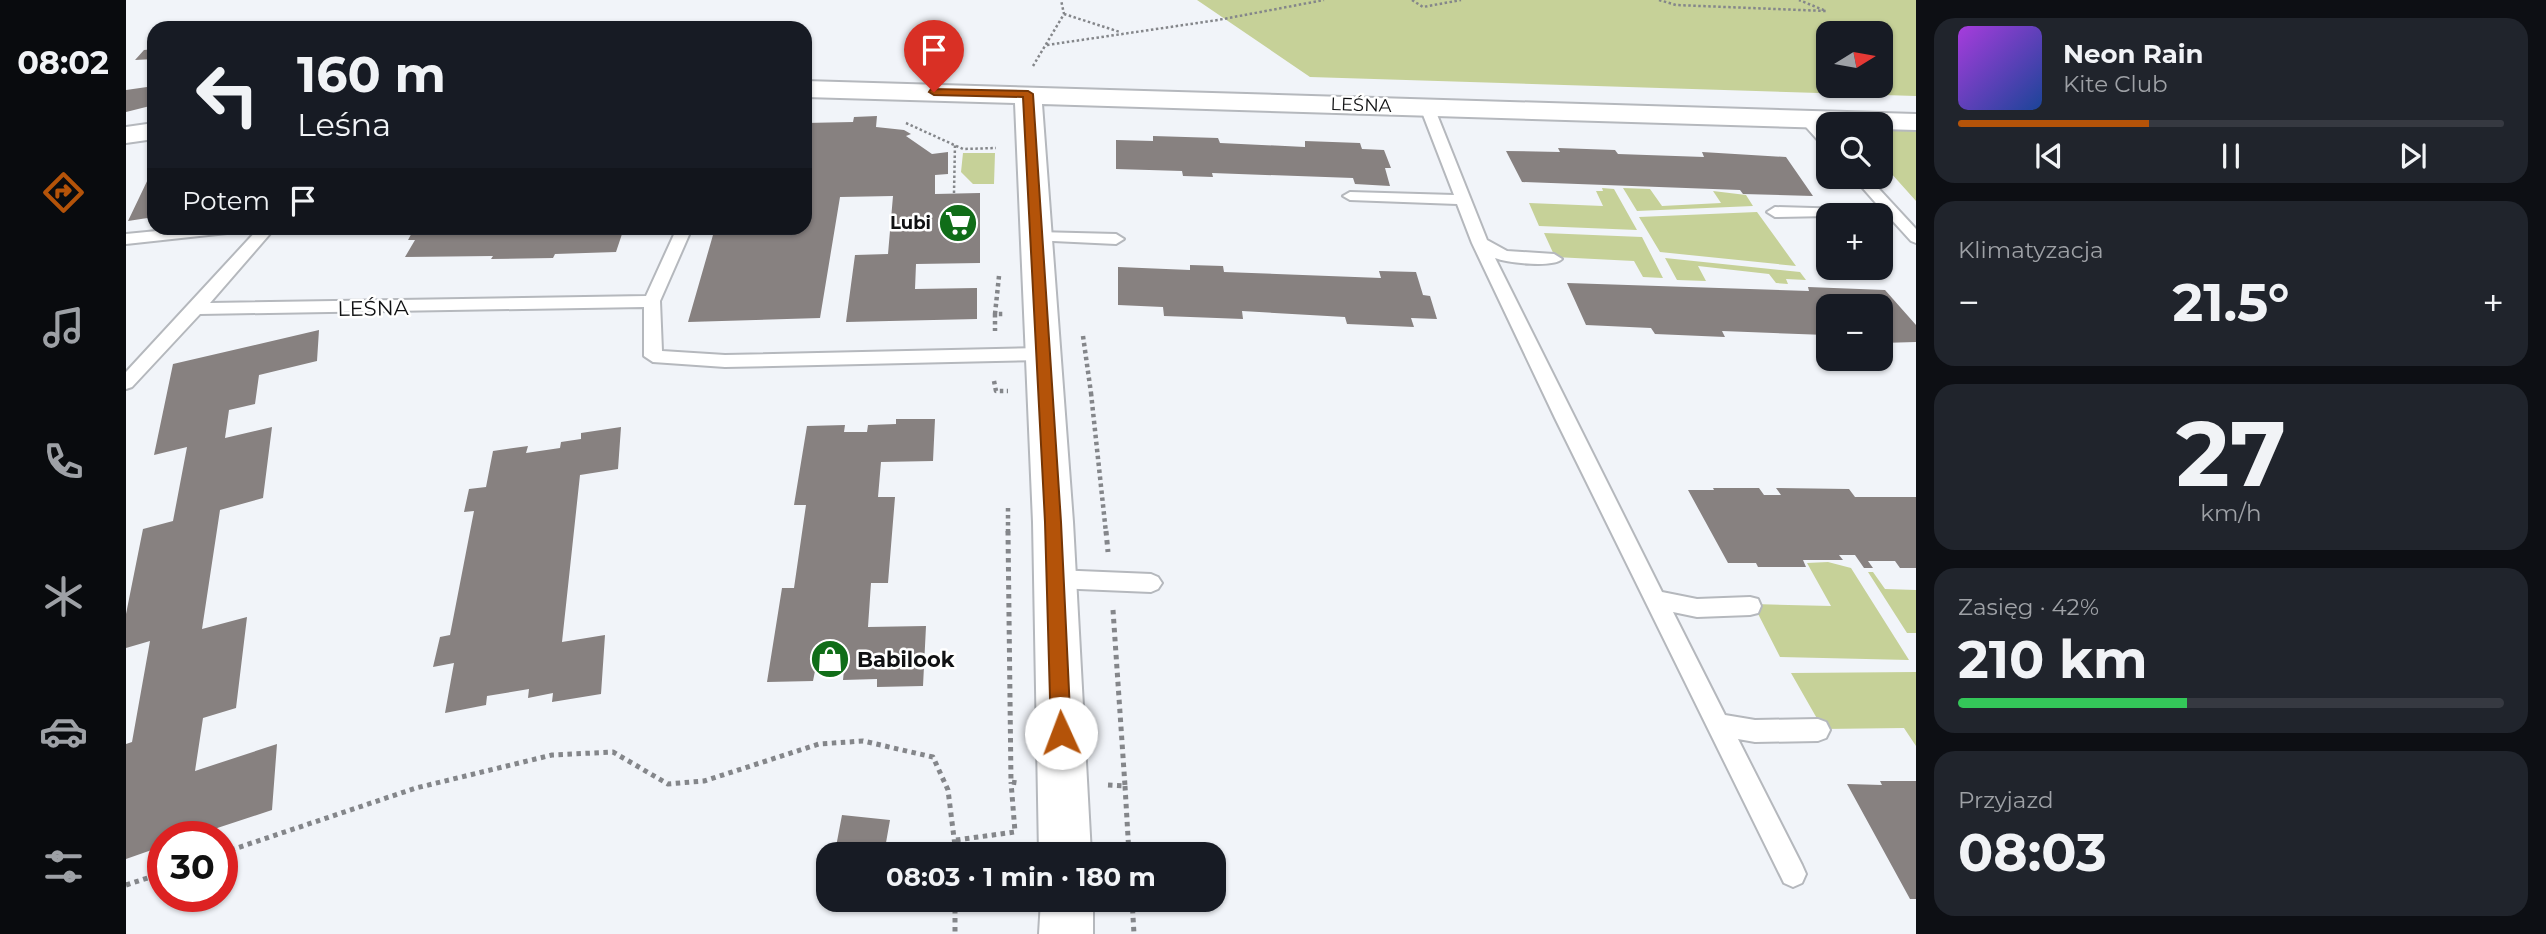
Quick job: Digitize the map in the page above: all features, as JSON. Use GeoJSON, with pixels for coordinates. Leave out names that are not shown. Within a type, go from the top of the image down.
{"type":"FeatureCollection","features":[{"type":"Feature","properties":{"kind":"street","name":"LEŚNA"},"geometry":{"type":"LineString","coordinates":[[812,89],[1030,82],[1427,107],[1916,122]]}},
{"type":"Feature","properties":{"kind":"street"},"geometry":{"type":"LineString","coordinates":[[1030,82],[1055,579],[1065,842]]}},
{"type":"Feature","properties":{"kind":"street"},"geometry":{"type":"LineString","coordinates":[[126,135],[147,132]]}},
{"type":"Feature","properties":{"kind":"street"},"geometry":{"type":"LineString","coordinates":[[1066,934],[1067,912]]}},
{"type":"Feature","properties":{"kind":"lane"},"geometry":{"type":"LineString","coordinates":[[1427,107],[1480,243],[1793,874]]}},
{"type":"Feature","properties":{"kind":"lane"},"geometry":{"type":"LineString","coordinates":[[1805,118],[1816,130]]}},
{"type":"Feature","properties":{"kind":"lane"},"geometry":{"type":"LineString","coordinates":[[1871,189],[1916,237]]}},
{"type":"Feature","properties":{"kind":"lane"},"geometry":{"type":"LineString","coordinates":[[1350,196],[1464,200]]}},
{"type":"Feature","properties":{"kind":"lane"},"geometry":{"type":"LineString","coordinates":[[1775,212],[1896,215]]}},
{"type":"Feature","properties":{"kind":"lane"},"geometry":{"type":"LineString","coordinates":[[126,239],[163,235]]}},
{"type":"Feature","properties":{"kind":"lane"},"geometry":{"type":"LineString","coordinates":[[126,383],[261,235]]}},
{"type":"Feature","properties":{"kind":"lane"},"geometry":{"type":"LineString","coordinates":[[682,235],[652,301],[653,356],[725,361],[1044,354]]}},
{"type":"Feature","properties":{"kind":"lane"},"geometry":{"type":"LineString","coordinates":[[1037,237],[1116,239]]}},
{"type":"Feature","properties":{"kind":"lane"},"geometry":{"type":"LineString","coordinates":[[1480,243],[1503,256],[1554,259]]}},
{"type":"Feature","properties":{"kind":"lane","name":"LEŚNA"},"geometry":{"type":"LineString","coordinates":[[196,309],[652,301]]}},
{"type":"Feature","properties":{"kind":"lane"},"geometry":{"type":"LineString","coordinates":[[1055,579],[1150,583]]}},
{"type":"Feature","properties":{"kind":"lane"},"geometry":{"type":"LineString","coordinates":[[1654,598],[1697,608],[1750,606]]}},
{"type":"Feature","properties":{"kind":"lane"},"geometry":{"type":"LineString","coordinates":[[1720,725],[1755,731],[1818,730]]}},
{"type":"Feature","properties":{"kind":"path"},"geometry":{"type":"LineString","coordinates":[[1030,82],[1035,57],[1047,45],[1064,14],[1061,0]]}},
{"type":"Feature","properties":{"kind":"path"},"geometry":{"type":"LineString","coordinates":[[1047,45],[1219,20],[1324,0]]}},
{"type":"Feature","properties":{"kind":"path"},"geometry":{"type":"LineString","coordinates":[[1412,0],[1423,7],[1461,0]]}},
{"type":"Feature","properties":{"kind":"path"},"geometry":{"type":"LineString","coordinates":[[1660,0],[1676,5],[1826,11],[1799,0]]}},
{"type":"Feature","properties":{"kind":"path"},"geometry":{"type":"LineString","coordinates":[[1064,14],[1121,33]]}},
{"type":"Feature","properties":{"kind":"path"},"geometry":{"type":"LineString","coordinates":[[954,144],[954,193]]}},
{"type":"Feature","properties":{"kind":"path"},"geometry":{"type":"LineString","coordinates":[[963,149],[1001,148]]}},
{"type":"Feature","properties":{"kind":"path"},"geometry":{"type":"LineString","coordinates":[[238,848],[416,788],[552,754],[613,752],[668,784],[704,781],[819,744],[863,741],[933,757],[943,770],[956,840],[1015,832],[1012,782]]}},
{"type":"Feature","properties":{"kind":"path"},"geometry":{"type":"LineString","coordinates":[[1125,786],[1128,842]]}},
{"type":"Feature","properties":{"kind":"path"},"geometry":{"type":"LineString","coordinates":[[126,885],[147,878]]}},
{"type":"Feature","properties":{"kind":"path"},"geometry":{"type":"LineString","coordinates":[[955,912],[955,934]]}},
{"type":"Feature","properties":{"kind":"path"},"geometry":{"type":"LineString","coordinates":[[1132,912],[1133,934]]}},
{"type":"Feature","properties":{"kind":"green space"},"geometry":{"type":"Polygon","coordinates":[[[1197,0],[1916,0],[1916,96],[1894,95],[1894,21],[1816,21],[1816,93],[1310,77],[1197,0]]]}},
{"type":"Feature","properties":{"kind":"green space"},"geometry":{"type":"Polygon","coordinates":[[[1893,129],[1916,130],[1916,201],[1893,175],[1893,129]]]}},
{"type":"Feature","properties":{"kind":"green space"},"geometry":{"type":"Polygon","coordinates":[[[963,153],[995,153],[994,184],[973,184],[961,172],[963,153]]]}},
{"type":"Feature","properties":{"kind":"green space"},"geometry":{"type":"Polygon","coordinates":[[[1602,188],[1614,189],[1637,230],[1539,226],[1529,203],[1603,206],[1596,191],[1603,191],[1602,188]]]}},
{"type":"Feature","properties":{"kind":"green space"},"geometry":{"type":"Polygon","coordinates":[[[1623,188],[1650,189],[1662,206],[1721,203],[1713,191],[1746,195],[1753,206],[1637,211],[1623,188]]]}},
{"type":"Feature","properties":{"kind":"green space"},"geometry":{"type":"Polygon","coordinates":[[[1757,212],[1796,266],[1660,252],[1639,217],[1757,212]]]}},
{"type":"Feature","properties":{"kind":"green space"},"geometry":{"type":"Polygon","coordinates":[[[1544,233],[1642,237],[1663,278],[1643,277],[1634,261],[1555,257],[1544,233]]]}},
{"type":"Feature","properties":{"kind":"green space"},"geometry":{"type":"Polygon","coordinates":[[[1665,258],[1800,272],[1806,280],[1786,279],[1788,284],[1776,283],[1769,274],[1698,266],[1706,281],[1677,280],[1665,258]]]}},
{"type":"Feature","properties":{"kind":"green space"},"geometry":{"type":"Polygon","coordinates":[[[1828,562],[1851,568],[1909,660],[1780,657],[1753,604],[1831,606],[1807,563],[1828,562]]]}},
{"type":"Feature","properties":{"kind":"green space"},"geometry":{"type":"Polygon","coordinates":[[[1868,572],[1873,572],[1885,589],[1916,590],[1916,633],[1907,633],[1868,572]]]}},
{"type":"Feature","properties":{"kind":"green space"},"geometry":{"type":"Polygon","coordinates":[[[1916,672],[1916,746],[1904,728],[1823,729],[1791,673],[1916,672]]]}},
{"type":"Feature","properties":{"kind":"building"},"geometry":{"type":"Polygon","coordinates":[[[147,50],[147,59],[135,60],[147,50]]]}},
{"type":"Feature","properties":{"kind":"building"},"geometry":{"type":"Polygon","coordinates":[[[147,87],[147,107],[126,112],[126,90],[147,87]]]}},
{"type":"Feature","properties":{"kind":"building"},"geometry":{"type":"Polygon","coordinates":[[[877,116],[876,127],[904,130],[911,134],[906,136],[932,154],[948,152],[948,174],[935,175],[935,194],[980,193],[980,263],[916,264],[915,289],[977,288],[977,319],[846,322],[855,255],[888,254],[893,196],[840,197],[820,318],[688,322],[713,235],[812,235],[812,123],[853,122],[854,117],[877,116]]]}},
{"type":"Feature","properties":{"kind":"building"},"geometry":{"type":"Polygon","coordinates":[[[1153,136],[1218,138],[1220,143],[1305,147],[1305,141],[1360,143],[1362,149],[1384,150],[1391,168],[1385,168],[1390,186],[1355,184],[1353,178],[1212,173],[1213,177],[1183,176],[1182,171],[1116,169],[1116,140],[1153,141],[1153,136]]]}},
{"type":"Feature","properties":{"kind":"building"},"geometry":{"type":"Polygon","coordinates":[[[1558,148],[1615,150],[1618,154],[1704,157],[1702,152],[1786,157],[1813,196],[1743,194],[1740,190],[1522,182],[1506,151],[1560,152],[1558,148]]]}},
{"type":"Feature","properties":{"kind":"building"},"geometry":{"type":"Polygon","coordinates":[[[147,181],[147,218],[128,221],[147,181]]]}},
{"type":"Feature","properties":{"kind":"building"},"geometry":{"type":"Polygon","coordinates":[[[411,235],[622,235],[616,252],[555,254],[553,258],[405,257],[415,240],[408,240],[411,235]]]}},
{"type":"Feature","properties":{"kind":"building"},"geometry":{"type":"Polygon","coordinates":[[[1190,265],[1223,266],[1224,272],[1381,278],[1379,271],[1416,272],[1423,295],[1430,296],[1437,319],[1411,318],[1414,327],[1347,324],[1345,317],[1242,311],[1243,319],[1164,316],[1163,307],[1118,305],[1118,267],[1190,270],[1190,265]]]}},
{"type":"Feature","properties":{"kind":"building"},"geometry":{"type":"Polygon","coordinates":[[[1567,283],[1809,291],[1808,287],[1885,290],[1889,294],[1816,294],[1816,335],[1722,331],[1725,337],[1655,334],[1651,328],[1586,325],[1567,283]]]}},
{"type":"Feature","properties":{"kind":"building"},"geometry":{"type":"Polygon","coordinates":[[[1893,299],[1916,325],[1916,342],[1893,343],[1893,299]]]}},
{"type":"Feature","properties":{"kind":"building"},"geometry":{"type":"Polygon","coordinates":[[[319,330],[317,361],[259,375],[255,404],[229,410],[225,438],[272,427],[263,498],[220,510],[202,629],[247,617],[236,708],[203,718],[195,771],[277,744],[272,810],[238,821],[147,821],[147,852],[126,859],[126,744],[132,742],[150,641],[126,648],[126,614],[143,529],[173,521],[187,447],[154,455],[173,364],[319,330]]]}},
{"type":"Feature","properties":{"kind":"building"},"geometry":{"type":"Polygon","coordinates":[[[896,419],[935,419],[933,461],[881,462],[878,497],[895,497],[888,583],[871,583],[868,627],[926,626],[923,686],[877,687],[877,679],[843,680],[844,670],[815,671],[813,681],[767,682],[782,588],[794,588],[806,505],[794,505],[807,426],[845,425],[844,432],[867,432],[868,425],[896,424],[896,419]]]}},
{"type":"Feature","properties":{"kind":"building"},"geometry":{"type":"Polygon","coordinates":[[[621,427],[618,469],[580,475],[562,642],[605,635],[601,694],[552,702],[553,693],[528,698],[529,689],[487,696],[486,705],[445,713],[454,663],[433,667],[440,637],[450,635],[474,511],[464,512],[469,489],[486,487],[493,451],[528,446],[526,453],[560,448],[561,442],[581,439],[581,433],[621,427]]]}},
{"type":"Feature","properties":{"kind":"building"},"geometry":{"type":"Polygon","coordinates":[[[1713,488],[1759,488],[1764,495],[1781,495],[1776,488],[1849,489],[1855,497],[1916,497],[1916,568],[1900,568],[1895,561],[1868,561],[1873,568],[1864,568],[1855,555],[1839,555],[1843,560],[1803,560],[1806,567],[1758,567],[1756,563],[1728,563],[1688,490],[1714,490],[1713,488]]]}},
{"type":"Feature","properties":{"kind":"building"},"geometry":{"type":"Polygon","coordinates":[[[1880,781],[1916,781],[1916,899],[1910,899],[1847,784],[1882,785],[1880,781]]]}},
{"type":"Feature","properties":{"kind":"building"},"geometry":{"type":"Polygon","coordinates":[[[842,815],[890,820],[886,842],[837,842],[842,815]]]}},
{"type":"Feature","properties":{"kind":"place","name":"Lubi"},"geometry":{"type":"Point","coordinates":[958,223]}},
{"type":"Feature","properties":{"kind":"place","name":"Babilook"},"geometry":{"type":"Point","coordinates":[830,659]}},
{"type":"Feature","properties":{"kind":"route"},"geometry":{"type":"LineString","coordinates":[[934,92],[1028,94],[1053,522],[1061,733]]}}]}
